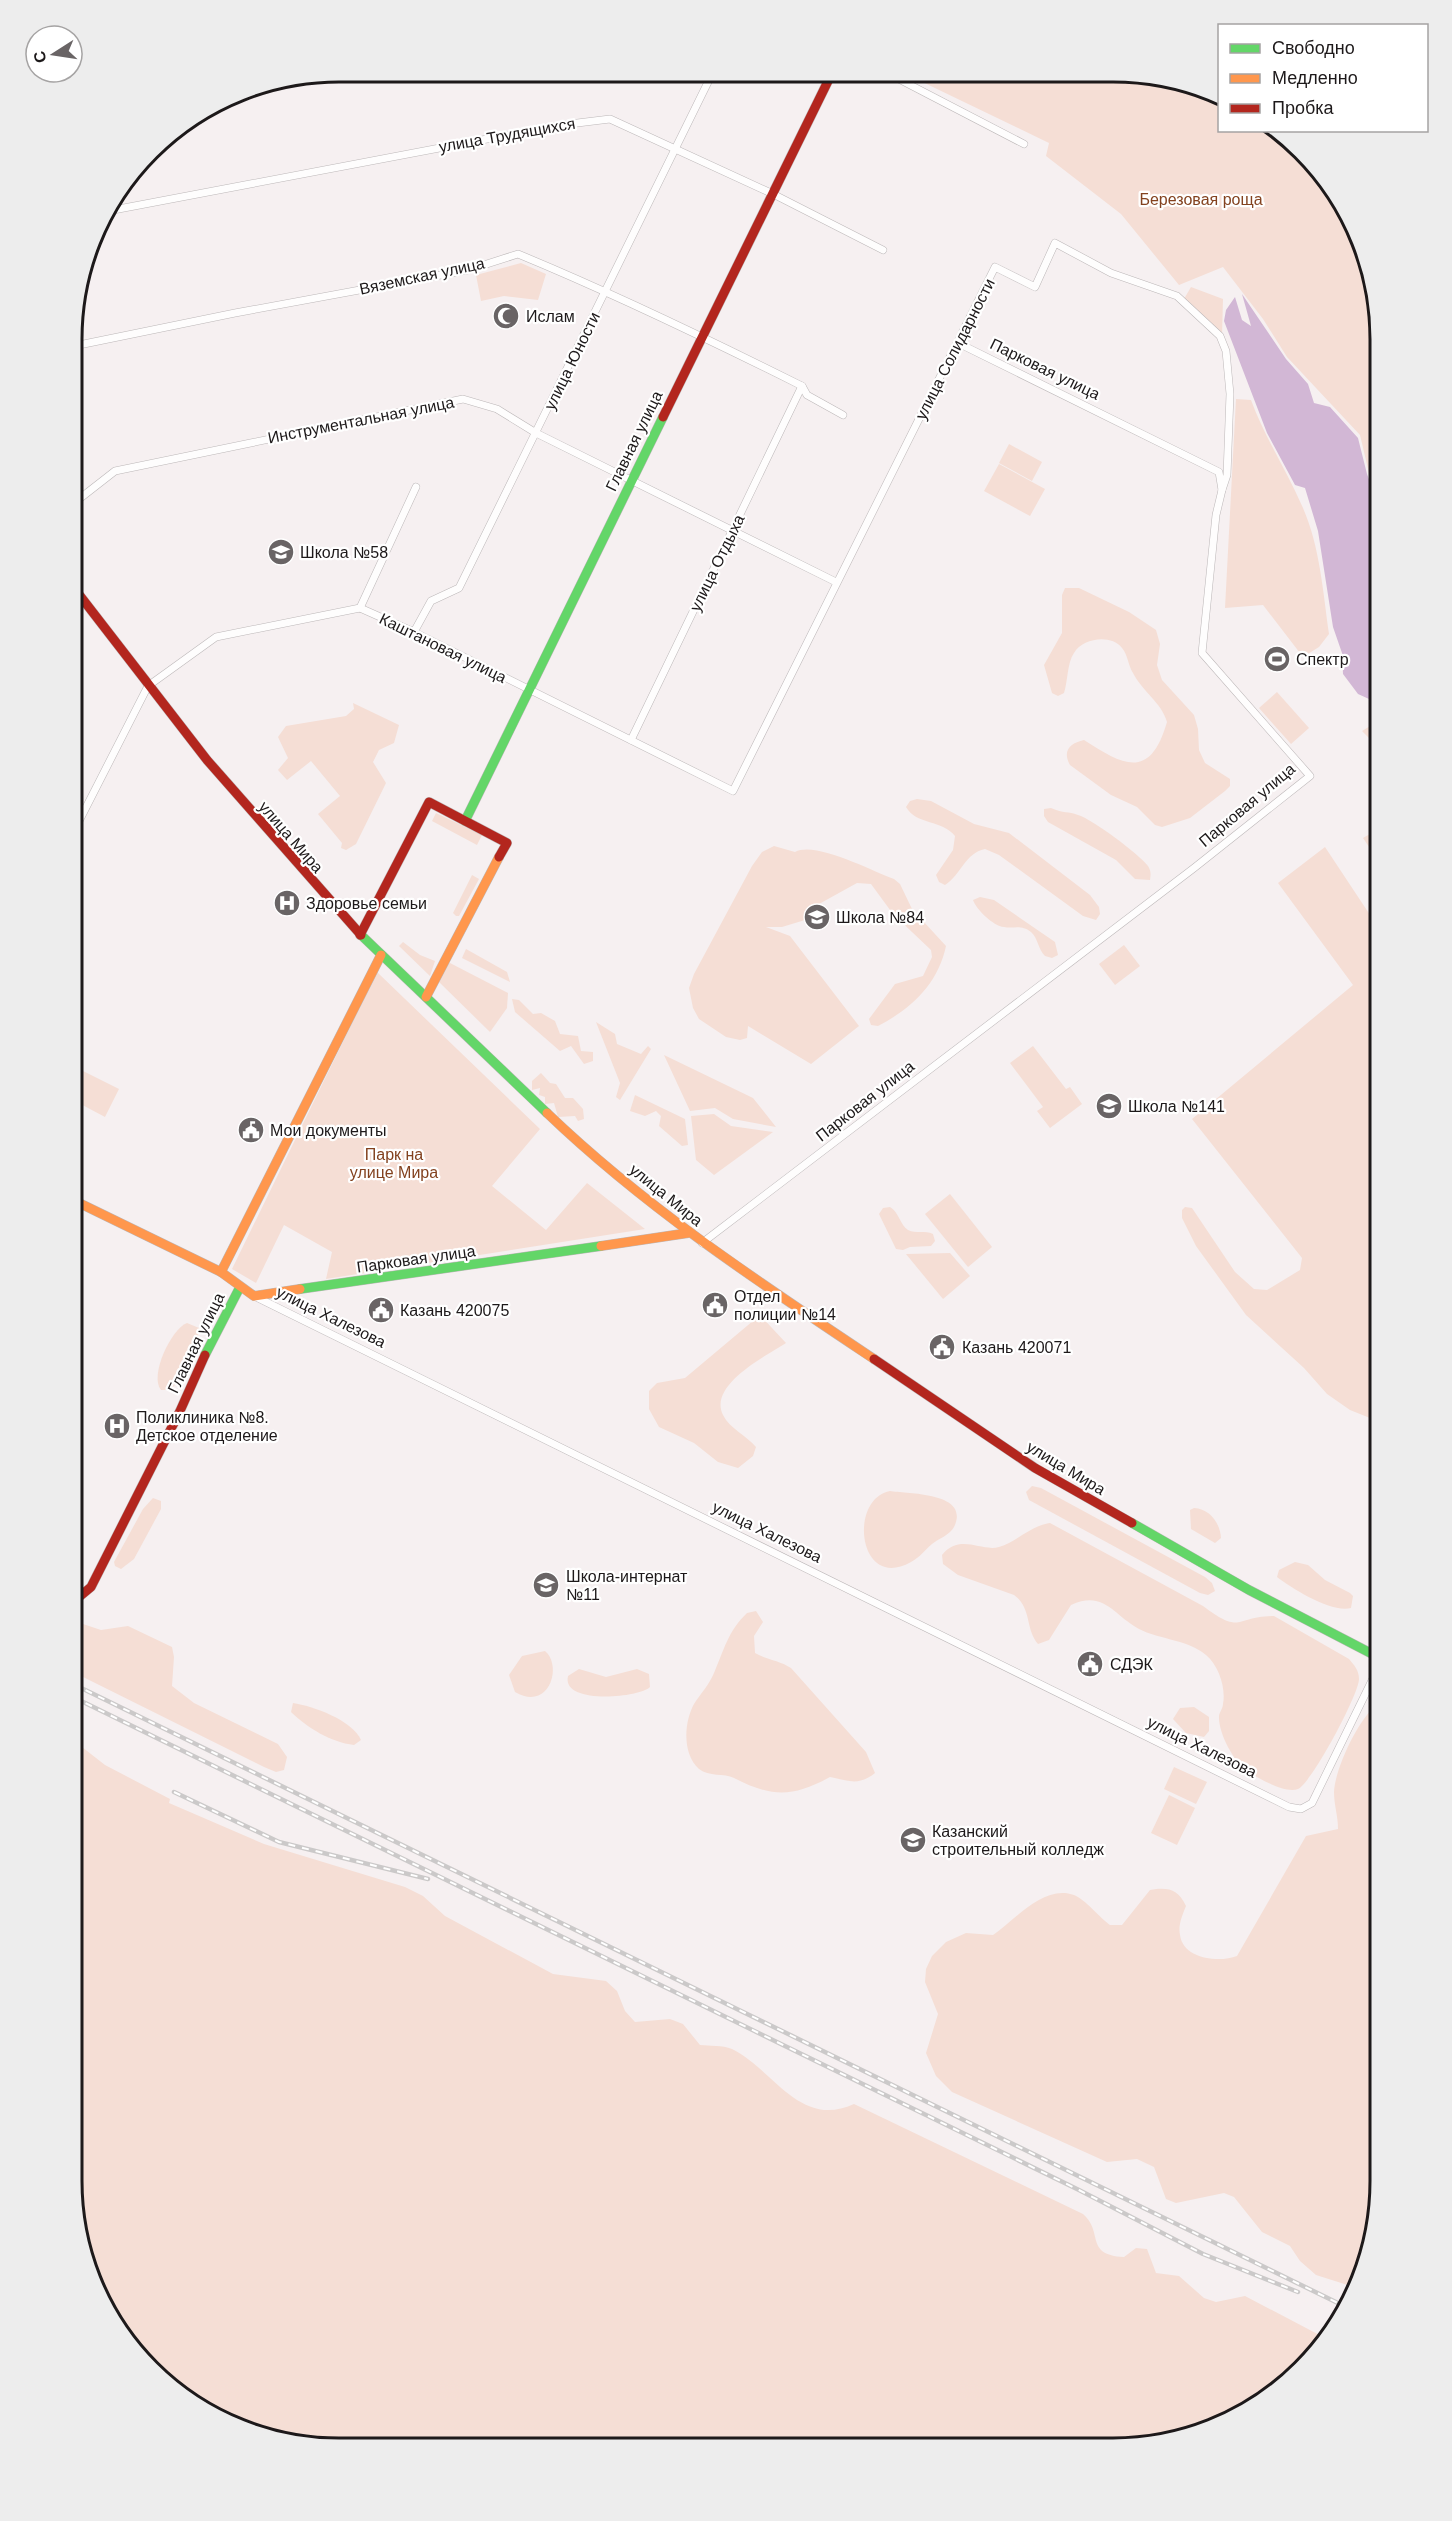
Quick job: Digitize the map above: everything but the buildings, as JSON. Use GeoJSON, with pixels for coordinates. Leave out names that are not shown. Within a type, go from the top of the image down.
{"type":"FeatureCollection","features":[{"type":"Feature","properties":{"kind":"street","name":"улица Юности"},"geometry":{"type":"LineString","coordinates":[[414,632],[431,601],[459,588],[708,82]]}},
{"type":"Feature","properties":{"kind":"street","name":"Главная улица"},"geometry":{"type":"LineString","coordinates":[[465,821],[828,82]]}},
{"type":"Feature","properties":{"kind":"street"},"geometry":{"type":"LineString","coordinates":[[904,82],[1024,144]]}},
{"type":"Feature","properties":{"kind":"street","name":"улица Трудящихся"},"geometry":{"type":"LineString","coordinates":[[118,209],[586,121],[610,119],[773,194],[883,250]]}},
{"type":"Feature","properties":{"kind":"street","name":"улица Солидарности"},"geometry":{"type":"LineString","coordinates":[[733,791],[995,267],[1035,287],[1055,243],[1111,273],[1177,296],[1209,324],[1220,336],[1226,351],[1230,394],[1227,475],[1222,490]]}},
{"type":"Feature","properties":{"kind":"street","name":"Вяземская улица"},"geometry":{"type":"LineString","coordinates":[[82,344],[235,313],[468,270],[518,254],[607,290],[702,336],[802,386],[807,395],[843,415]]}},
{"type":"Feature","properties":{"kind":"street","name":"Парковая улица"},"geometry":{"type":"LineString","coordinates":[[702,1243],[851,1131],[1310,776],[1202,653],[1216,515],[1222,490],[1219,472],[1215,468],[958,343]]}},
{"type":"Feature","properties":{"kind":"street","name":"улица Отдыха"},"geometry":{"type":"LineString","coordinates":[[631,740],[802,386]]}},
{"type":"Feature","properties":{"kind":"street","name":"Инструментальная улица"},"geometry":{"type":"LineString","coordinates":[[82,497],[115,471],[463,399],[496,410],[536,433],[836,582]]}},
{"type":"Feature","properties":{"kind":"street"},"geometry":{"type":"LineString","coordinates":[[360,608],[416,486]]}},
{"type":"Feature","properties":{"kind":"street","name":"улица Мира"},"geometry":{"type":"LineString","coordinates":[[82,599],[148,686],[264,829],[360,935],[554,1120],[688,1233],[1035,1468],[1247,1589],[1370,1653]]}},
{"type":"Feature","properties":{"kind":"street","name":"Каштановая улица"},"geometry":{"type":"LineString","coordinates":[[148,686],[216,637],[360,608],[414,632],[733,791]]}},
{"type":"Feature","properties":{"kind":"street"},"geometry":{"type":"LineString","coordinates":[[82,815],[148,686]]}},
{"type":"Feature","properties":{"kind":"street"},"geometry":{"type":"LineString","coordinates":[[360,935],[429,802],[507,843],[426,997]]}},
{"type":"Feature","properties":{"kind":"street","name":"Главная улица"},"geometry":{"type":"LineString","coordinates":[[221,1272],[381,955]]}},
{"type":"Feature","properties":{"kind":"street","name":"улица Халезова"},"geometry":{"type":"LineString","coordinates":[[82,1204],[221,1272],[254,1296],[1289,1807],[1301,1809],[1312,1803],[1370,1684]]}},
{"type":"Feature","properties":{"kind":"street","name":"Парковая улица"},"geometry":{"type":"LineString","coordinates":[[254,1296],[688,1233]]}},
{"type":"Feature","properties":{"kind":"street","name":"Главная улица"},"geometry":{"type":"LineString","coordinates":[[82,1595],[91,1587],[180,1411],[221,1320],[240,1287]]}},
{"type":"Feature","properties":{"kind":"green space","name":"Березовая роща"},"geometry":{"type":"Polygon","coordinates":[[[922,82],[1112,82],[1162,87],[1218,105],[1218,132],[1263,132],[1282,146],[1306,170],[1326,197],[1343,226],[1356,257],[1365,290],[1370,340],[1370,476],[1360,435],[1287,357],[1263,319],[1223,267],[1179,285],[1121,214],[1046,156],[1049,143],[922,82]]]}},
{"type":"Feature","properties":{"kind":"green space"},"geometry":{"type":"Polygon","coordinates":[[[521,263],[546,274],[538,300],[504,296],[481,301],[476,275],[521,263]]]}},
{"type":"Feature","properties":{"kind":"green space"},"geometry":{"type":"Polygon","coordinates":[[[1191,287],[1223,299],[1222,337],[1184,299],[1191,287]]]}},
{"type":"Feature","properties":{"kind":"green space"},"geometry":{"type":"Polygon","coordinates":[[[1236,399],[1251,400],[1303,508],[1313,538],[1329,634],[1319,647],[1303,657],[1263,605],[1225,608],[1236,399]]]}},
{"type":"Feature","properties":{"kind":"green space"},"geometry":{"type":"Polygon","coordinates":[[[1009,444],[1042,462],[1032,481],[999,463],[1009,444]]]}},
{"type":"Feature","properties":{"kind":"green space"},"geometry":{"type":"Polygon","coordinates":[[[999,464],[1045,489],[1030,516],[984,491],[999,464]]]}},
{"type":"Feature","properties":{"kind":"green space"},"geometry":{"type":"Polygon","coordinates":[[[1065,588],[1079,588],[1129,612],[1156,630],[1160,644],[1157,665],[1162,680],[1194,715],[1198,729],[1199,750],[1205,763],[1230,779],[1230,786],[1225,791],[1190,818],[1162,827],[1155,825],[1137,807],[1111,795],[1070,765],[1067,756],[1069,748],[1084,740],[1123,761],[1144,760],[1160,741],[1167,722],[1161,709],[1131,670],[1122,648],[1104,639],[1090,641],[1078,648],[1070,662],[1064,693],[1058,696],[1052,693],[1044,665],[1062,633],[1062,595],[1065,588]]]}},
{"type":"Feature","properties":{"kind":"green space"},"geometry":{"type":"Polygon","coordinates":[[[1277,692],[1309,728],[1291,744],[1259,708],[1277,692]]]}},
{"type":"Feature","properties":{"kind":"green space"},"geometry":{"type":"Polygon","coordinates":[[[353,703],[399,725],[394,743],[379,750],[373,762],[386,783],[356,844],[346,850],[341,848],[342,843],[318,814],[340,796],[311,761],[287,780],[278,770],[288,758],[278,737],[286,726],[346,716],[354,709],[353,703]]]}},
{"type":"Feature","properties":{"kind":"green space"},"geometry":{"type":"Polygon","coordinates":[[[1370,726],[1370,739],[1362,731],[1370,726]]]}},
{"type":"Feature","properties":{"kind":"green space"},"geometry":{"type":"Polygon","coordinates":[[[917,799],[931,801],[974,824],[1009,833],[1090,895],[1099,907],[1100,914],[1096,920],[1083,916],[999,855],[985,849],[973,855],[945,885],[939,882],[936,875],[953,850],[955,836],[944,827],[910,813],[906,807],[910,801],[917,799]]]}},
{"type":"Feature","properties":{"kind":"green space"},"geometry":{"type":"Polygon","coordinates":[[[1051,808],[1085,818],[1115,838],[1148,866],[1151,873],[1150,880],[1135,879],[1116,860],[1048,822],[1044,816],[1044,809],[1051,808]]]}},
{"type":"Feature","properties":{"kind":"green space"},"geometry":{"type":"Polygon","coordinates":[[[436,813],[482,835],[477,845],[432,821],[436,813]]]}},
{"type":"Feature","properties":{"kind":"green space"},"geometry":{"type":"Polygon","coordinates":[[[1370,834],[1370,848],[1363,838],[1370,834]]]}},
{"type":"Feature","properties":{"kind":"green space","name":"Школа №84"},"geometry":{"type":"Polygon","coordinates":[[[774,846],[795,852],[816,850],[844,858],[894,879],[900,884],[912,909],[946,946],[930,984],[901,1012],[878,1026],[871,1025],[869,1019],[895,984],[923,976],[932,957],[931,950],[893,914],[871,884],[857,883],[819,904],[805,920],[782,927],[766,927],[790,936],[859,1026],[811,1064],[748,1026],[747,1038],[740,1040],[726,1037],[699,1019],[693,1008],[689,988],[694,974],[752,866],[762,852],[774,846]]]}},
{"type":"Feature","properties":{"kind":"green space"},"geometry":{"type":"Polygon","coordinates":[[[1325,847],[1370,915],[1370,1418],[1350,1410],[1327,1394],[1304,1368],[1246,1315],[1196,1246],[1182,1218],[1182,1210],[1185,1207],[1192,1208],[1235,1272],[1254,1289],[1267,1290],[1300,1270],[1302,1258],[1192,1119],[1353,985],[1278,883],[1325,847]]]}},
{"type":"Feature","properties":{"kind":"green space"},"geometry":{"type":"Polygon","coordinates":[[[472,875],[479,879],[459,916],[456,916],[453,913],[472,875]]]}},
{"type":"Feature","properties":{"kind":"green space"},"geometry":{"type":"Polygon","coordinates":[[[980,897],[994,900],[1055,942],[1058,955],[1052,958],[1045,956],[1033,934],[1027,930],[1021,927],[1000,926],[990,920],[973,900],[980,897]]]}},
{"type":"Feature","properties":{"kind":"green space"},"geometry":{"type":"Polygon","coordinates":[[[403,942],[420,955],[435,961],[430,976],[399,946],[403,942]]]}},
{"type":"Feature","properties":{"kind":"green space"},"geometry":{"type":"Polygon","coordinates":[[[1124,945],[1140,966],[1115,985],[1099,964],[1124,945]]]}},
{"type":"Feature","properties":{"kind":"green space"},"geometry":{"type":"Polygon","coordinates":[[[466,949],[507,972],[510,982],[462,958],[466,949]]]}},
{"type":"Feature","properties":{"kind":"green space"},"geometry":{"type":"Polygon","coordinates":[[[450,963],[508,993],[507,1008],[490,1032],[438,981],[446,964],[450,963]]]}},
{"type":"Feature","properties":{"kind":"green space","name":"Парк на улице Мира"},"geometry":{"type":"Polygon","coordinates":[[[377,972],[540,1129],[492,1186],[546,1230],[587,1183],[645,1229],[326,1279],[332,1252],[284,1225],[256,1283],[232,1269],[377,972]]]}},
{"type":"Feature","properties":{"kind":"green space"},"geometry":{"type":"Polygon","coordinates":[[[512,999],[519,1000],[533,1014],[541,1013],[555,1021],[560,1034],[578,1036],[581,1051],[593,1052],[593,1061],[584,1064],[571,1046],[560,1051],[515,1012],[512,999]]]}},
{"type":"Feature","properties":{"kind":"green space"},"geometry":{"type":"Polygon","coordinates":[[[596,1022],[615,1034],[617,1044],[641,1054],[648,1046],[651,1049],[620,1100],[616,1097],[620,1083],[596,1022]]]}},
{"type":"Feature","properties":{"kind":"green space"},"geometry":{"type":"Polygon","coordinates":[[[1033,1046],[1066,1089],[1070,1087],[1082,1104],[1050,1128],[1037,1111],[1043,1107],[1010,1063],[1033,1046]]]}},
{"type":"Feature","properties":{"kind":"green space"},"geometry":{"type":"Polygon","coordinates":[[[664,1055],[753,1098],[776,1127],[733,1119],[715,1108],[690,1111],[664,1055]]]}},
{"type":"Feature","properties":{"kind":"green space"},"geometry":{"type":"Polygon","coordinates":[[[82,1070],[119,1089],[105,1117],[82,1105],[82,1070]]]}},
{"type":"Feature","properties":{"kind":"green space"},"geometry":{"type":"Polygon","coordinates":[[[541,1073],[550,1083],[556,1084],[565,1098],[573,1098],[583,1109],[584,1119],[578,1121],[575,1116],[558,1117],[554,1103],[545,1104],[545,1097],[539,1095],[540,1088],[532,1090],[532,1081],[541,1073]]]}},
{"type":"Feature","properties":{"kind":"green space"},"geometry":{"type":"Polygon","coordinates":[[[635,1095],[685,1119],[688,1145],[682,1146],[659,1126],[661,1116],[656,1111],[645,1116],[630,1111],[635,1095]]]}},
{"type":"Feature","properties":{"kind":"green space"},"geometry":{"type":"Polygon","coordinates":[[[714,1114],[731,1126],[773,1132],[714,1175],[696,1160],[691,1116],[714,1114]]]}},
{"type":"Feature","properties":{"kind":"green space"},"geometry":{"type":"Polygon","coordinates":[[[950,1194],[992,1247],[968,1267],[925,1214],[950,1194]]]}},
{"type":"Feature","properties":{"kind":"green space"},"geometry":{"type":"Polygon","coordinates":[[[890,1207],[908,1230],[933,1234],[935,1241],[931,1246],[896,1249],[879,1214],[883,1208],[890,1207]]]}},
{"type":"Feature","properties":{"kind":"green space"},"geometry":{"type":"Polygon","coordinates":[[[950,1253],[970,1276],[943,1299],[906,1254],[950,1253]]]}},
{"type":"Feature","properties":{"kind":"green space"},"geometry":{"type":"Polygon","coordinates":[[[760,1315],[786,1343],[741,1373],[724,1393],[721,1404],[723,1415],[756,1447],[753,1456],[738,1468],[718,1462],[694,1443],[659,1427],[649,1409],[649,1391],[657,1383],[685,1378],[760,1315]]]}},
{"type":"Feature","properties":{"kind":"green space"},"geometry":{"type":"Polygon","coordinates":[[[187,1323],[199,1328],[197,1343],[175,1385],[169,1390],[161,1390],[158,1374],[163,1354],[174,1334],[187,1323]]]}},
{"type":"Feature","properties":{"kind":"green space"},"geometry":{"type":"Polygon","coordinates":[[[1032,1486],[1041,1488],[1205,1577],[1212,1583],[1215,1591],[1208,1595],[1200,1593],[1029,1500],[1026,1492],[1032,1486]]]}},
{"type":"Feature","properties":{"kind":"green space"},"geometry":{"type":"Polygon","coordinates":[[[890,1491],[923,1494],[946,1501],[954,1507],[957,1516],[950,1532],[911,1562],[893,1568],[879,1565],[870,1555],[865,1541],[864,1525],[868,1510],[877,1498],[890,1491]]]}},
{"type":"Feature","properties":{"kind":"green space"},"geometry":{"type":"Polygon","coordinates":[[[153,1498],[161,1501],[161,1509],[134,1559],[121,1569],[115,1566],[114,1562],[143,1509],[153,1498]]]}},
{"type":"Feature","properties":{"kind":"green space"},"geometry":{"type":"Polygon","coordinates":[[[1194,1508],[1209,1514],[1219,1527],[1221,1538],[1215,1543],[1191,1529],[1190,1510],[1194,1508]]]}},
{"type":"Feature","properties":{"kind":"green space"},"geometry":{"type":"Polygon","coordinates":[[[1050,1523],[1225,1620],[1238,1622],[1274,1616],[1349,1659],[1358,1673],[1357,1688],[1334,1737],[1305,1783],[1293,1790],[1279,1787],[1247,1771],[1237,1761],[1228,1747],[1219,1723],[1224,1698],[1220,1678],[1215,1665],[1198,1649],[1142,1631],[1106,1605],[1091,1600],[1071,1605],[1049,1640],[1038,1644],[1031,1632],[1024,1606],[1020,1600],[1014,1595],[958,1575],[943,1564],[942,1555],[956,1545],[999,1547],[1036,1527],[1050,1523]]]}},
{"type":"Feature","properties":{"kind":"green space"},"geometry":{"type":"Polygon","coordinates":[[[1295,1562],[1308,1565],[1325,1580],[1350,1593],[1353,1596],[1351,1608],[1343,1609],[1323,1604],[1277,1577],[1279,1570],[1295,1562]]]}},
{"type":"Feature","properties":{"kind":"green space"},"geometry":{"type":"Polygon","coordinates":[[[756,1611],[763,1622],[754,1636],[755,1653],[791,1668],[866,1752],[875,1773],[859,1781],[830,1777],[817,1784],[783,1793],[760,1789],[730,1777],[707,1773],[693,1763],[686,1738],[691,1711],[712,1677],[735,1627],[747,1613],[756,1611]]]}},
{"type":"Feature","properties":{"kind":"green space"},"geometry":{"type":"Polygon","coordinates":[[[82,1624],[101,1630],[128,1626],[172,1647],[174,1657],[172,1686],[194,1703],[278,1744],[287,1757],[284,1770],[276,1772],[82,1676],[82,1624]]]}},
{"type":"Feature","properties":{"kind":"green space"},"geometry":{"type":"Polygon","coordinates":[[[545,1651],[553,1667],[550,1685],[537,1696],[527,1697],[515,1692],[509,1675],[522,1656],[545,1651]]]}},
{"type":"Feature","properties":{"kind":"green space"},"geometry":{"type":"Polygon","coordinates":[[[579,1669],[606,1677],[637,1669],[649,1674],[650,1687],[632,1694],[617,1696],[588,1695],[576,1692],[569,1685],[568,1676],[579,1669]]]}},
{"type":"Feature","properties":{"kind":"green space"},"geometry":{"type":"Polygon","coordinates":[[[293,1703],[311,1707],[341,1720],[361,1740],[354,1745],[336,1741],[320,1733],[291,1712],[293,1703]]]}},
{"type":"Feature","properties":{"kind":"green space"},"geometry":{"type":"Polygon","coordinates":[[[1194,1707],[1209,1717],[1209,1731],[1204,1737],[1186,1733],[1173,1719],[1180,1708],[1194,1707]]]}},
{"type":"Feature","properties":{"kind":"green space"},"geometry":{"type":"Polygon","coordinates":[[[1370,1712],[1370,2181],[1365,2231],[1348,2285],[1316,2275],[1300,2261],[1290,2246],[1262,2232],[1234,2197],[1224,2193],[1176,2203],[1166,2199],[1154,2167],[1137,2159],[1107,2162],[952,2092],[936,2076],[926,2053],[938,2014],[925,1982],[926,1969],[932,1956],[946,1942],[966,1933],[993,1935],[1030,1905],[1052,1894],[1063,1893],[1078,1897],[1110,1925],[1122,1925],[1150,1890],[1172,1890],[1180,1896],[1186,1906],[1181,1921],[1180,1935],[1188,1949],[1195,1954],[1212,1959],[1237,1956],[1306,1836],[1338,1829],[1335,1782],[1350,1743],[1370,1712]]]}},
{"type":"Feature","properties":{"kind":"green space"},"geometry":{"type":"Polygon","coordinates":[[[82,1747],[105,1765],[170,1799],[169,1803],[264,1844],[405,1887],[423,1896],[445,1916],[553,1974],[606,1981],[617,1991],[625,2011],[635,2022],[670,2019],[683,2024],[700,2045],[732,2049],[747,2058],[788,2094],[803,2103],[818,2109],[835,2110],[854,2104],[1083,2214],[1093,2228],[1096,2242],[1104,2252],[1124,2257],[1136,2248],[1147,2249],[1156,2273],[1179,2276],[1204,2298],[1216,2302],[1245,2296],[1318,2335],[1282,2375],[1241,2404],[1211,2419],[1179,2430],[1129,2438],[323,2438],[273,2430],[226,2412],[197,2395],[170,2375],[136,2338],[117,2310],[102,2280],[87,2231],[82,2181],[82,1747]]]}},
{"type":"Feature","properties":{"kind":"green space"},"geometry":{"type":"Polygon","coordinates":[[[1174,1767],[1207,1782],[1196,1804],[1164,1789],[1174,1767]]]}},
{"type":"Feature","properties":{"kind":"green space"},"geometry":{"type":"Polygon","coordinates":[[[1169,1795],[1195,1808],[1177,1845],[1151,1833],[1169,1795]]]}},
{"type":"Feature","properties":{"kind":"shaded area"},"geometry":{"type":"Polygon","coordinates":[[[1242,294],[1286,359],[1308,384],[1314,403],[1330,407],[1358,438],[1370,482],[1370,699],[1358,694],[1343,674],[1342,653],[1333,627],[1318,531],[1305,488],[1295,485],[1267,433],[1224,321],[1226,310],[1235,297],[1242,320],[1251,326],[1242,294]]]}},
{"type":"Feature","properties":{"kind":"railway"},"geometry":{"type":"LineString","coordinates":[[82,1688],[1339,2303]]}},
{"type":"Feature","properties":{"kind":"railway"},"geometry":{"type":"LineString","coordinates":[[82,1701],[1079,2190],[1203,2254],[1298,2292]]}},
{"type":"Feature","properties":{"kind":"railway"},"geometry":{"type":"LineString","coordinates":[[174,1792],[279,1842],[428,1879]]}},
{"type":"Feature","properties":{"kind":"traffic: fast"},"geometry":{"type":"LineString","coordinates":[[465,821],[663,417]]}},
{"type":"Feature","properties":{"kind":"traffic: fast"},"geometry":{"type":"LineString","coordinates":[[361,935],[547,1113]]}},
{"type":"Feature","properties":{"kind":"traffic: fast"},"geometry":{"type":"LineString","coordinates":[[300,1289],[601,1246]]}},
{"type":"Feature","properties":{"kind":"traffic: fast"},"geometry":{"type":"LineString","coordinates":[[205,1355],[240,1287]]}},
{"type":"Feature","properties":{"kind":"traffic: fast"},"geometry":{"type":"LineString","coordinates":[[1132,1523],[1249,1590],[1370,1653]]}},
{"type":"Feature","properties":{"kind":"traffic: slow"},"geometry":{"type":"LineString","coordinates":[[426,997],[499,857]]}},
{"type":"Feature","properties":{"kind":"traffic: slow"},"geometry":{"type":"LineString","coordinates":[[221,1272],[381,955]]}},
{"type":"Feature","properties":{"kind":"traffic: slow"},"geometry":{"type":"LineString","coordinates":[[547,1113],[585,1148],[664,1213],[747,1273],[874,1359]]}},
{"type":"Feature","properties":{"kind":"traffic: slow"},"geometry":{"type":"LineString","coordinates":[[82,1204],[221,1272],[254,1296],[300,1289]]}},
{"type":"Feature","properties":{"kind":"traffic: slow"},"geometry":{"type":"LineString","coordinates":[[601,1246],[688,1233]]}},
{"type":"Feature","properties":{"kind":"traffic: jam"},"geometry":{"type":"LineString","coordinates":[[663,417],[828,82]]}},
{"type":"Feature","properties":{"kind":"traffic: jam"},"geometry":{"type":"LineString","coordinates":[[82,598],[207,760],[361,935]]}},
{"type":"Feature","properties":{"kind":"traffic: jam"},"geometry":{"type":"LineString","coordinates":[[360,935],[429,802],[507,843],[499,857]]}},
{"type":"Feature","properties":{"kind":"traffic: jam"},"geometry":{"type":"LineString","coordinates":[[82,1594],[91,1587],[180,1411],[205,1355]]}},
{"type":"Feature","properties":{"kind":"traffic: jam"},"geometry":{"type":"LineString","coordinates":[[874,1359],[1035,1468],[1132,1523]]}},
{"type":"Feature","properties":{"kind":"place","name":"Ислам"},"geometry":{"type":"Point","coordinates":[506,316]}},
{"type":"Feature","properties":{"kind":"place","name":"Школа №58"},"geometry":{"type":"Point","coordinates":[281,552]}},
{"type":"Feature","properties":{"kind":"place","name":"Спектр"},"geometry":{"type":"Point","coordinates":[1277,659]}},
{"type":"Feature","properties":{"kind":"place","name":"Здоровье семьи"},"geometry":{"type":"Point","coordinates":[287,903]}},
{"type":"Feature","properties":{"kind":"place","name":"Школа №84"},"geometry":{"type":"Point","coordinates":[817,917]}},
{"type":"Feature","properties":{"kind":"place","name":"Школа №141"},"geometry":{"type":"Point","coordinates":[1109,1106]}},
{"type":"Feature","properties":{"kind":"place","name":"Мои документы"},"geometry":{"type":"Point","coordinates":[251,1130]}},
{"type":"Feature","properties":{"kind":"place","name":"Отдел полиции №14"},"geometry":{"type":"Point","coordinates":[715,1305]}},
{"type":"Feature","properties":{"kind":"place","name":"Казань 420075"},"geometry":{"type":"Point","coordinates":[381,1310]}},
{"type":"Feature","properties":{"kind":"place","name":"Казань 420071"},"geometry":{"type":"Point","coordinates":[942,1347]}},
{"type":"Feature","properties":{"kind":"place","name":"Поликлиника №8. Детское отделение"},"geometry":{"type":"Point","coordinates":[117,1426]}},
{"type":"Feature","properties":{"kind":"place","name":"Школа-интернат №11"},"geometry":{"type":"Point","coordinates":[546,1585]}},
{"type":"Feature","properties":{"kind":"place","name":"СДЭК"},"geometry":{"type":"Point","coordinates":[1090,1664]}},
{"type":"Feature","properties":{"kind":"place","name":"Казанский строительный колледж"},"geometry":{"type":"Point","coordinates":[913,1840]}}]}
